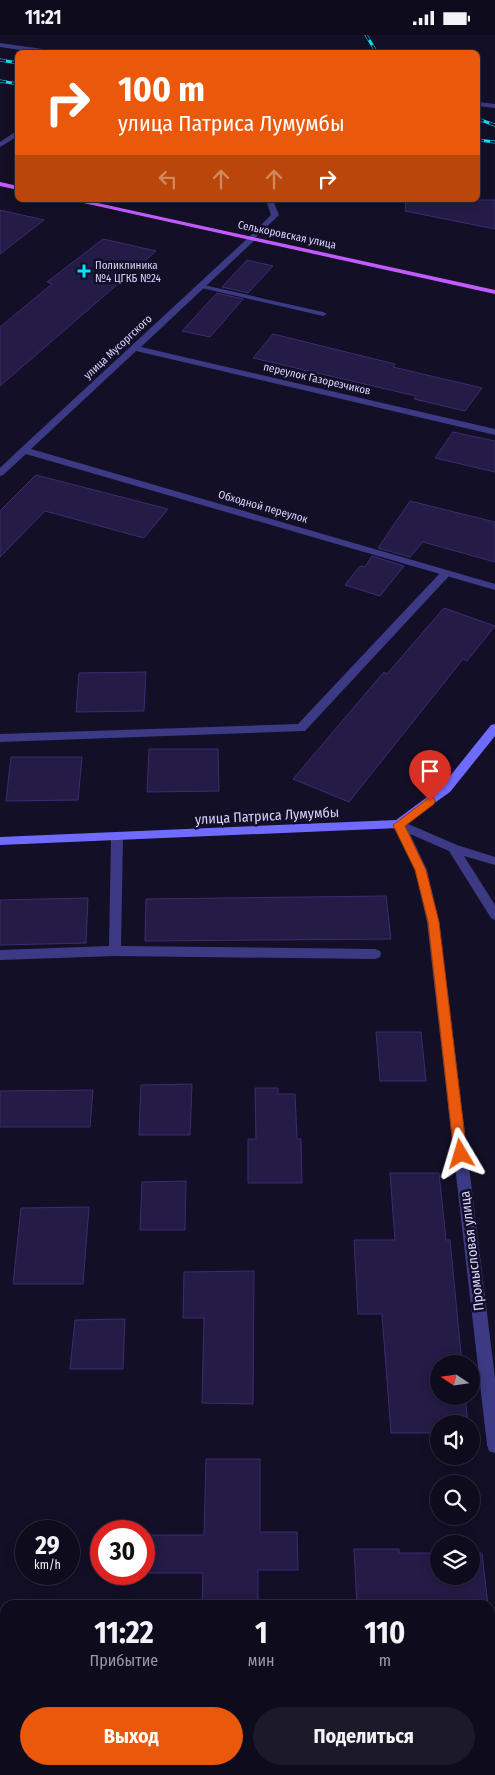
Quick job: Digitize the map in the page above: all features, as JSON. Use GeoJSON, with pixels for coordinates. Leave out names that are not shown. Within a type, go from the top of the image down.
{"type":"FeatureCollection","features":[{"type":"Feature","properties":{"kind":"main road"},"geometry":{"type":"LineString","coordinates":[[0,184],[15,187]]}},
{"type":"Feature","properties":{"kind":"main road","name":"Селькоровская улица"},"geometry":{"type":"LineString","coordinates":[[83,202],[495,291]]}},
{"type":"Feature","properties":{"kind":"street"},"geometry":{"type":"LineString","coordinates":[[0,45],[36,50]]}},
{"type":"Feature","properties":{"kind":"street"},"geometry":{"type":"LineString","coordinates":[[480,104],[495,106]]}},
{"type":"Feature","properties":{"kind":"street"},"geometry":{"type":"LineString","coordinates":[[0,145],[15,135]]}},
{"type":"Feature","properties":{"kind":"street","name":"улица Мусоргского"},"geometry":{"type":"LineString","coordinates":[[0,473],[252,239],[275,215],[270,202]]}},
{"type":"Feature","properties":{"kind":"street"},"geometry":{"type":"LineString","coordinates":[[202,286],[323,314]]}},
{"type":"Feature","properties":{"kind":"street","name":"переулок Газорезчиков"},"geometry":{"type":"LineString","coordinates":[[134,348],[495,432]]}},
{"type":"Feature","properties":{"kind":"street","name":"Обходной переулок"},"geometry":{"type":"LineString","coordinates":[[24,451],[495,587]]}},
{"type":"Feature","properties":{"kind":"street"},"geometry":{"type":"LineString","coordinates":[[0,738],[302,728],[446,573]]}},
{"type":"Feature","properties":{"kind":"street"},"geometry":{"type":"LineString","coordinates":[[495,728],[446,789],[399,825],[453,848],[495,861]]}},
{"type":"Feature","properties":{"kind":"street","name":"улица Патриса Лумумбы"},"geometry":{"type":"LineString","coordinates":[[0,841],[117,838],[399,825]]}},
{"type":"Feature","properties":{"kind":"street","name":"Промысловая улица"},"geometry":{"type":"LineString","coordinates":[[399,825],[421,870],[434,922],[495,1445]]}},
{"type":"Feature","properties":{"kind":"street"},"geometry":{"type":"LineString","coordinates":[[115,951],[117,838]]}},
{"type":"Feature","properties":{"kind":"street"},"geometry":{"type":"LineString","coordinates":[[453,848],[495,915]]}},
{"type":"Feature","properties":{"kind":"street"},"geometry":{"type":"LineString","coordinates":[[0,955],[115,951],[375,954]]}},
{"type":"Feature","properties":{"kind":"building"},"geometry":{"type":"Polygon","coordinates":[[[480,200],[495,200],[495,229],[405,211],[406,202],[480,202],[480,200]]]}},
{"type":"Feature","properties":{"kind":"building"},"geometry":{"type":"Polygon","coordinates":[[[0,210],[44,220],[0,254],[0,210]]]}},
{"type":"Feature","properties":{"kind":"building"},"geometry":{"type":"Polygon","coordinates":[[[103,239],[156,251],[0,386],[0,327],[52,284],[47,282],[103,239]]]}},
{"type":"Feature","properties":{"kind":"building"},"geometry":{"type":"Polygon","coordinates":[[[247,260],[273,266],[248,293],[222,287],[247,260]]]}},
{"type":"Feature","properties":{"kind":"building"},"geometry":{"type":"Polygon","coordinates":[[[217,293],[243,299],[210,337],[182,331],[217,293]]]}},
{"type":"Feature","properties":{"kind":"building"},"geometry":{"type":"Polygon","coordinates":[[[273,334],[395,364],[393,367],[482,388],[465,411],[414,399],[416,396],[253,358],[273,334]]]}},
{"type":"Feature","properties":{"kind":"building"},"geometry":{"type":"Polygon","coordinates":[[[453,432],[495,441],[495,472],[435,458],[453,432]]]}},
{"type":"Feature","properties":{"kind":"building"},"geometry":{"type":"Polygon","coordinates":[[[36,475],[168,509],[144,538],[45,511],[0,557],[0,511],[36,475]]]}},
{"type":"Feature","properties":{"kind":"building"},"geometry":{"type":"Polygon","coordinates":[[[410,501],[495,522],[495,562],[423,542],[410,557],[378,548],[410,501]]]}},
{"type":"Feature","properties":{"kind":"building"},"geometry":{"type":"Polygon","coordinates":[[[372,556],[404,566],[380,596],[345,585],[360,566],[365,567],[372,556]]]}},
{"type":"Feature","properties":{"kind":"building"},"geometry":{"type":"Polygon","coordinates":[[[444,608],[495,626],[467,661],[463,659],[349,802],[293,779],[384,672],[387,674],[444,608]]]}},
{"type":"Feature","properties":{"kind":"building"},"geometry":{"type":"Polygon","coordinates":[[[146,672],[144,711],[76,712],[79,673],[146,672]]]}},
{"type":"Feature","properties":{"kind":"building"},"geometry":{"type":"Polygon","coordinates":[[[149,749],[218,749],[219,791],[147,792],[149,749]]]}},
{"type":"Feature","properties":{"kind":"building"},"geometry":{"type":"Polygon","coordinates":[[[11,757],[82,757],[78,800],[6,801],[11,757]]]}},
{"type":"Feature","properties":{"kind":"building"},"geometry":{"type":"Polygon","coordinates":[[[386,896],[391,939],[145,941],[146,899],[386,896]]]}},
{"type":"Feature","properties":{"kind":"building"},"geometry":{"type":"Polygon","coordinates":[[[88,898],[86,943],[0,945],[0,900],[88,898]]]}},
{"type":"Feature","properties":{"kind":"building"},"geometry":{"type":"Polygon","coordinates":[[[376,1032],[421,1032],[426,1081],[380,1081],[376,1032]]]}},
{"type":"Feature","properties":{"kind":"building"},"geometry":{"type":"Polygon","coordinates":[[[192,1084],[190,1135],[139,1135],[141,1085],[192,1084]]]}},
{"type":"Feature","properties":{"kind":"building"},"geometry":{"type":"Polygon","coordinates":[[[255,1088],[278,1088],[278,1094],[295,1094],[297,1139],[301,1139],[302,1183],[248,1183],[248,1139],[256,1139],[255,1088]]]}},
{"type":"Feature","properties":{"kind":"building"},"geometry":{"type":"Polygon","coordinates":[[[93,1090],[90,1127],[0,1127],[0,1091],[93,1090]]]}},
{"type":"Feature","properties":{"kind":"building"},"geometry":{"type":"Polygon","coordinates":[[[390,1173],[439,1173],[446,1240],[450,1240],[461,1355],[430,1355],[430,1405],[466,1405],[467,1415],[430,1415],[430,1433],[391,1433],[382,1314],[358,1314],[354,1240],[395,1240],[390,1173]]]}},
{"type":"Feature","properties":{"kind":"building"},"geometry":{"type":"Polygon","coordinates":[[[186,1181],[185,1230],[140,1230],[142,1182],[186,1181]]]}},
{"type":"Feature","properties":{"kind":"building"},"geometry":{"type":"Polygon","coordinates":[[[89,1207],[83,1284],[13,1284],[21,1208],[89,1207]]]}},
{"type":"Feature","properties":{"kind":"building"},"geometry":{"type":"Polygon","coordinates":[[[254,1271],[253,1404],[202,1403],[204,1318],[183,1318],[184,1272],[254,1271]]]}},
{"type":"Feature","properties":{"kind":"building"},"geometry":{"type":"Polygon","coordinates":[[[125,1319],[123,1369],[70,1369],[75,1320],[125,1319]]]}},
{"type":"Feature","properties":{"kind":"building"},"geometry":{"type":"Polygon","coordinates":[[[206,1459],[260,1459],[260,1532],[297,1532],[298,1570],[258,1570],[258,1600],[202,1600],[203,1573],[155,1573],[155,1535],[204,1535],[206,1459]]]}},
{"type":"Feature","properties":{"kind":"building"},"geometry":{"type":"Polygon","coordinates":[[[354,1549],[399,1549],[399,1553],[430,1553],[430,1585],[480,1585],[480,1553],[482,1553],[487,1600],[357,1600],[354,1549]]]}},
{"type":"Feature","properties":{"kind":"railway"},"geometry":{"type":"LineString","coordinates":[[366,35],[375,50]]}},
{"type":"Feature","properties":{"kind":"railway"},"geometry":{"type":"LineString","coordinates":[[0,60],[15,62]]}},
{"type":"Feature","properties":{"kind":"railway"},"geometry":{"type":"LineString","coordinates":[[0,81],[15,84]]}},
{"type":"Feature","properties":{"kind":"railway"},"geometry":{"type":"LineString","coordinates":[[480,120],[495,125]]}},
{"type":"Feature","properties":{"kind":"railway"},"geometry":{"type":"LineString","coordinates":[[480,140],[495,142]]}},
{"type":"Feature","properties":{"kind":"place","name":"Поликлиника №4 ЦГКБ №24"},"geometry":{"type":"Point","coordinates":[84,271]}},
{"type":"Feature","properties":{"kind":"route"},"geometry":{"type":"LineString","coordinates":[[430,801],[399,825],[421,870],[434,922],[461,1154]]}}]}
